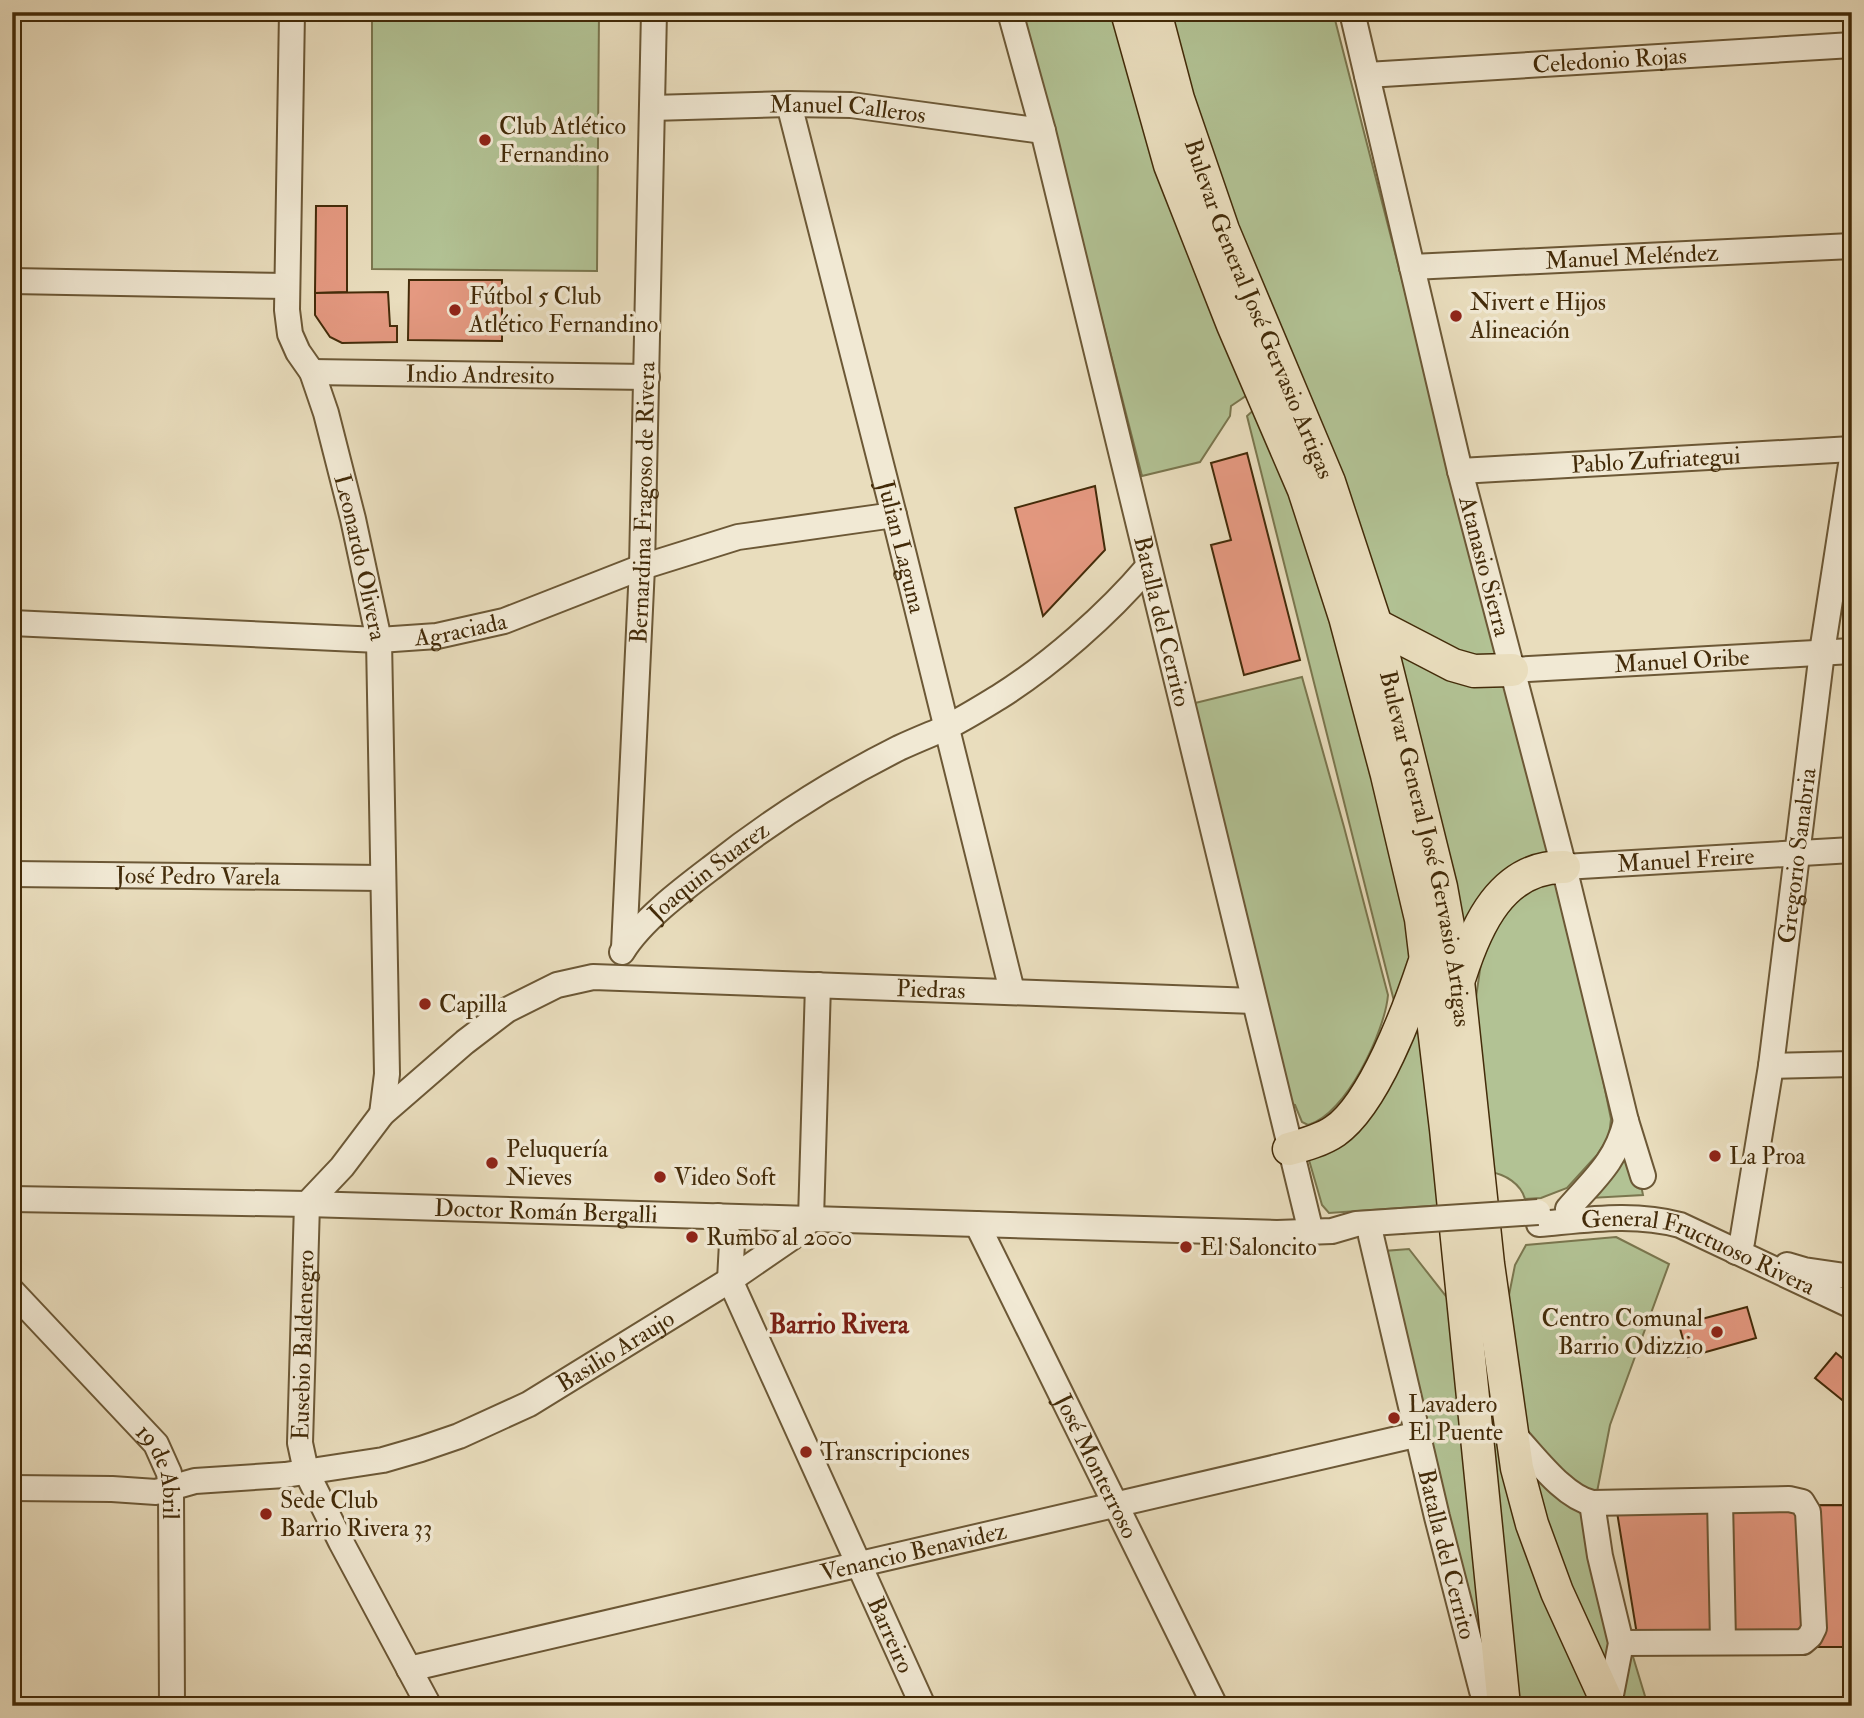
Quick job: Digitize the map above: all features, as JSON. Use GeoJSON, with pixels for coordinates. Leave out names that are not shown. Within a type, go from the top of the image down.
{"type":"FeatureCollection","features":[{"type":"Feature","properties":{"kind":"main road","name":"Bulevar General José Gervasio Artigas"},"geometry":{"type":"LineString","coordinates":[[1127,12],[1170,165],[1233,325],[1304,490],[1341,605],[1387,775],[1420,919],[1446,1129],[1504,1706]]}},
{"type":"Feature","properties":{"kind":"main road","name":"Bulevar General José Gervasio Artigas"},"geometry":{"type":"LineString","coordinates":[[1155,12],[1178,99],[1223,230],[1329,482],[1376,625],[1441,887],[1458,981],[1488,1264],[1517,1468],[1531,1524],[1557,1592],[1609,1706]]}},
{"type":"Feature","properties":{"kind":"main road"},"geometry":{"type":"LineString","coordinates":[[1376,625],[1453,665],[1474,671],[1512,670]]}},
{"type":"Feature","properties":{"kind":"main road"},"geometry":{"type":"LineString","coordinates":[[1458,981],[1472,940],[1497,897],[1532,872],[1564,867]]}},
{"type":"Feature","properties":{"kind":"main road"},"geometry":{"type":"LineString","coordinates":[[1289,1149],[1334,1132],[1352,1116],[1386,1058],[1426,960]]}},
{"type":"Feature","properties":{"kind":"street","name":"Leonardo Olivera"},"geometry":{"type":"LineString","coordinates":[[292,12],[287,286],[290,334],[312,372],[323,402],[353,519],[379,640],[387,1074],[382,1114]]}},
{"type":"Feature","properties":{"kind":"street","name":"Bernardina Fragoso de Rivera"},"geometry":{"type":"LineString","coordinates":[[624,948],[642,567],[654,12]]}},
{"type":"Feature","properties":{"kind":"street","name":"Batalla del Cerrito"},"geometry":{"type":"LineString","coordinates":[[1010,12],[1043,131],[1289,1149],[1322,1232]]}},
{"type":"Feature","properties":{"kind":"street","name":"Atanasio Sierra"},"geometry":{"type":"LineString","coordinates":[[1352,12],[1460,471],[1564,867],[1626,1121],[1643,1176]]}},
{"type":"Feature","properties":{"kind":"street","name":"Celedonio Rojas"},"geometry":{"type":"LineString","coordinates":[[1367,75],[1852,45]]}},
{"type":"Feature","properties":{"kind":"street","name":"Julian Laguna"},"geometry":{"type":"LineString","coordinates":[[789,104],[1012,991]]}},
{"type":"Feature","properties":{"kind":"street","name":"Manuel Calleros"},"geometry":{"type":"LineString","coordinates":[[652,108],[851,105],[1043,131]]}},
{"type":"Feature","properties":{"kind":"street","name":"Manuel Meléndez"},"geometry":{"type":"LineString","coordinates":[[1412,267],[1852,246]]}},
{"type":"Feature","properties":{"kind":"street"},"geometry":{"type":"LineString","coordinates":[[12,281],[287,286]]}},
{"type":"Feature","properties":{"kind":"street","name":"Indio Andresito"},"geometry":{"type":"LineString","coordinates":[[312,372],[648,377]]}},
{"type":"Feature","properties":{"kind":"street","name":"Pablo Zufriategui"},"geometry":{"type":"LineString","coordinates":[[1460,471],[1852,449]]}},
{"type":"Feature","properties":{"kind":"street","name":"Gregorio Sanabria"},"geometry":{"type":"LineString","coordinates":[[1739,1247],[1771,1066],[1822,652],[1852,458]]}},
{"type":"Feature","properties":{"kind":"street","name":"Agraciada"},"geometry":{"type":"LineString","coordinates":[[12,623],[379,640],[437,636],[504,621],[642,567],[738,537],[894,514]]}},
{"type":"Feature","properties":{"kind":"street","name":"Joaquin Suarez"},"geometry":{"type":"LineString","coordinates":[[609,977],[624,948],[640,928],[695,880],[760,830],[850,774],[900,747],[946,727],[1001,695],[1055,657],[1132,586],[1147,568]]}},
{"type":"Feature","properties":{"kind":"street","name":"Manuel Oribe"},"geometry":{"type":"LineString","coordinates":[[1512,670],[1852,651]]}},
{"type":"Feature","properties":{"kind":"street","name":"Manuel Freire"},"geometry":{"type":"LineString","coordinates":[[1564,867],[1852,850]]}},
{"type":"Feature","properties":{"kind":"street","name":"José Pedro Varela"},"geometry":{"type":"LineString","coordinates":[[12,874],[382,878]]}},
{"type":"Feature","properties":{"kind":"street"},"geometry":{"type":"LineString","coordinates":[[307,1204],[342,1167],[382,1114],[436,1065],[507,1010],[557,985],[593,977],[609,977]]}},
{"type":"Feature","properties":{"kind":"street","name":"Piedras"},"geometry":{"type":"LineString","coordinates":[[609,977],[1254,1001]]}},
{"type":"Feature","properties":{"kind":"street"},"geometry":{"type":"LineString","coordinates":[[811,1219],[818,985]]}},
{"type":"Feature","properties":{"kind":"street"},"geometry":{"type":"LineString","coordinates":[[1771,1066],[1852,1064]]}},
{"type":"Feature","properties":{"kind":"street"},"geometry":{"type":"LineString","coordinates":[[1568,1209],[1605,1169],[1617,1151],[1626,1121]]}},
{"type":"Feature","properties":{"kind":"street","name":"Doctor Román Bergalli"},"geometry":{"type":"LineString","coordinates":[[12,1199],[307,1204],[1322,1232],[1371,1236],[1401,1227]]}},
{"type":"Feature","properties":{"kind":"street","name":"General Fructuoso Rivera"},"geometry":{"type":"LineString","coordinates":[[1538,1218],[1568,1209],[1628,1203],[1660,1204],[1687,1214],[1739,1247],[1852,1306]]}},
{"type":"Feature","properties":{"kind":"street","name":"Eusebio Baldenegro"},"geometry":{"type":"LineString","coordinates":[[307,1204],[300,1443],[306,1471],[429,1706]]}},
{"type":"Feature","properties":{"kind":"street","name":"Barreiro"},"geometry":{"type":"LineString","coordinates":[[718,1216],[732,1243],[730,1280],[923,1706]]}},
{"type":"Feature","properties":{"kind":"street","name":"Doctor Román Bergalli"},"geometry":{"type":"LineString","coordinates":[[1322,1232],[1356,1224],[1401,1227],[1538,1218]]}},
{"type":"Feature","properties":{"kind":"street","name":"General Fructuoso Rivera"},"geometry":{"type":"LineString","coordinates":[[1538,1218],[1659,1219],[1680,1224],[1804,1270],[1852,1277]]}},
{"type":"Feature","properties":{"kind":"street","name":"Basilio Araujo"},"geometry":{"type":"LineString","coordinates":[[112,1489],[145,1492],[171,1490],[195,1481],[285,1475],[383,1460],[459,1436],[499,1419],[587,1369],[730,1280],[791,1238],[811,1219]]}},
{"type":"Feature","properties":{"kind":"street","name":"José Monterroso"},"geometry":{"type":"LineString","coordinates":[[977,1224],[1215,1706]]}},
{"type":"Feature","properties":{"kind":"street","name":"Batalla del Cerrito"},"geometry":{"type":"LineString","coordinates":[[1371,1236],[1437,1517],[1482,1691],[1493,1706]]}},
{"type":"Feature","properties":{"kind":"street","name":"19 de Abril"},"geometry":{"type":"LineString","coordinates":[[12,1291],[156,1444],[169,1473],[172,1706]]}},
{"type":"Feature","properties":{"kind":"street"},"geometry":{"type":"LineString","coordinates":[[1511,1432],[1559,1484],[1579,1500],[1592,1503],[1788,1499],[1802,1502],[1808,1513],[1814,1628],[1803,1642],[1621,1643]]}},
{"type":"Feature","properties":{"kind":"street","name":"Venancio Benavidez"},"geometry":{"type":"LineString","coordinates":[[409,1669],[1419,1434]]}},
{"type":"Feature","properties":{"kind":"street"},"geometry":{"type":"LineString","coordinates":[[12,1488],[112,1489],[150,1476],[159,1469],[163,1458]]}},
{"type":"Feature","properties":{"kind":"street"},"geometry":{"type":"LineString","coordinates":[[1720,1501],[1723,1642]]}},
{"type":"Feature","properties":{"kind":"street"},"geometry":{"type":"LineString","coordinates":[[1592,1503],[1600,1556],[1621,1643],[1609,1706]]}},
{"type":"Feature","properties":{"kind":"green space","name":"Club Atlético Fernandino"},"geometry":{"type":"Polygon","coordinates":[[[372,12],[599,12],[597,271],[372,269],[372,12]]]}},
{"type":"Feature","properties":{"kind":"green space"},"geometry":{"type":"Polygon","coordinates":[[[1023,12],[1114,12],[1253,391],[1231,406],[1230,416],[1200,462],[1142,476],[1023,12]]]}},
{"type":"Feature","properties":{"kind":"green space"},"geometry":{"type":"Polygon","coordinates":[[[1168,12],[1333,12],[1498,652],[1497,657],[1478,663],[1385,613],[1213,165],[1168,12]]]}},
{"type":"Feature","properties":{"kind":"green space"},"geometry":{"type":"Polygon","coordinates":[[[1257,407],[1315,562],[1404,893],[1413,956],[1394,1001],[1247,416],[1257,407]]]}},
{"type":"Feature","properties":{"kind":"green space"},"geometry":{"type":"Polygon","coordinates":[[[1394,649],[1505,687],[1548,849],[1463,937],[1394,649]]]}},
{"type":"Feature","properties":{"kind":"green space"},"geometry":{"type":"Polygon","coordinates":[[[1302,677],[1388,995],[1380,1029],[1361,1070],[1336,1106],[1308,1125],[1302,1122],[1295,1105],[1289,1104],[1191,704],[1302,677]]]}},
{"type":"Feature","properties":{"kind":"green space"},"geometry":{"type":"Polygon","coordinates":[[[1556,880],[1593,1031],[1611,1119],[1609,1136],[1597,1155],[1567,1188],[1541,1198],[1525,1199],[1512,1181],[1490,1172],[1473,1018],[1482,956],[1498,917],[1531,885],[1556,880]]]}},
{"type":"Feature","properties":{"kind":"green space"},"geometry":{"type":"Polygon","coordinates":[[[1417,1014],[1444,1205],[1329,1213],[1322,1205],[1309,1160],[1417,1014]]]}},
{"type":"Feature","properties":{"kind":"green space"},"geometry":{"type":"Polygon","coordinates":[[[1624,1147],[1643,1195],[1591,1198],[1624,1147]]]}},
{"type":"Feature","properties":{"kind":"green space"},"geometry":{"type":"Polygon","coordinates":[[[1616,1237],[1669,1264],[1610,1425],[1597,1492],[1624,1627],[1648,1706],[1619,1706],[1566,1586],[1527,1451],[1506,1310],[1515,1265],[1526,1245],[1616,1237]]]}},
{"type":"Feature","properties":{"kind":"green space"},"geometry":{"type":"Polygon","coordinates":[[[1409,1249],[1452,1304],[1486,1667],[1384,1251],[1409,1249]]]}},
{"type":"Feature","properties":{"kind":"green space"},"geometry":{"type":"Polygon","coordinates":[[[1467,1260],[1594,1706],[1517,1706],[1467,1260]]]}},
{"type":"Feature","properties":{"kind":"building"},"geometry":{"type":"Polygon","coordinates":[[[316,206],[347,206],[347,292],[315,293],[316,206]]]}},
{"type":"Feature","properties":{"kind":"building","name":"Fútbol 5 Club Atlético Fernandino"},"geometry":{"type":"Polygon","coordinates":[[[409,280],[502,280],[502,341],[408,340],[409,280]]]}},
{"type":"Feature","properties":{"kind":"building"},"geometry":{"type":"Polygon","coordinates":[[[388,292],[390,326],[397,326],[397,342],[342,343],[330,337],[315,315],[315,293],[388,292]]]}},
{"type":"Feature","properties":{"kind":"building"},"geometry":{"type":"Polygon","coordinates":[[[1247,453],[1300,660],[1244,675],[1211,545],[1231,540],[1211,463],[1247,453]]]}},
{"type":"Feature","properties":{"kind":"building"},"geometry":{"type":"Polygon","coordinates":[[[1095,486],[1105,550],[1043,616],[1015,508],[1095,486]]]}},
{"type":"Feature","properties":{"kind":"building","name":"Centro Comunal Barrio Odizzio"},"geometry":{"type":"Polygon","coordinates":[[[1747,1307],[1756,1338],[1688,1357],[1679,1325],[1747,1307]]]}},
{"type":"Feature","properties":{"kind":"building"},"geometry":{"type":"Polygon","coordinates":[[[1836,1353],[1852,1366],[1852,1408],[1815,1378],[1836,1353]]]}},
{"type":"Feature","properties":{"kind":"building"},"geometry":{"type":"Polygon","coordinates":[[[1852,1505],[1852,1647],[1639,1647],[1616,1506],[1852,1505]]]}},
{"type":"Feature","properties":{"kind":"place","name":"Club Atlético Fernandino"},"geometry":{"type":"Point","coordinates":[485,140]}},
{"type":"Feature","properties":{"kind":"place","name":"Fútbol 5 Club Atlético Fernandino"},"geometry":{"type":"Point","coordinates":[455,310]}},
{"type":"Feature","properties":{"kind":"place","name":"Nivert e Hijos Alineación"},"geometry":{"type":"Point","coordinates":[1456,316]}},
{"type":"Feature","properties":{"kind":"place","name":"Capilla"},"geometry":{"type":"Point","coordinates":[425,1004]}},
{"type":"Feature","properties":{"kind":"place","name":"La Proa"},"geometry":{"type":"Point","coordinates":[1715,1156]}},
{"type":"Feature","properties":{"kind":"place","name":"Peluquería Nieves"},"geometry":{"type":"Point","coordinates":[492,1163]}},
{"type":"Feature","properties":{"kind":"place","name":"Video Soft"},"geometry":{"type":"Point","coordinates":[660,1177]}},
{"type":"Feature","properties":{"kind":"place","name":"Rumbo al 2000"},"geometry":{"type":"Point","coordinates":[692,1237]}},
{"type":"Feature","properties":{"kind":"place","name":"El Saloncito"},"geometry":{"type":"Point","coordinates":[1186,1247]}},
{"type":"Feature","properties":{"kind":"place","name":"Centro Comunal Barrio Odizzio"},"geometry":{"type":"Point","coordinates":[1717,1332]}},
{"type":"Feature","properties":{"kind":"place","name":"Lavadero El Puente"},"geometry":{"type":"Point","coordinates":[1394,1418]}},
{"type":"Feature","properties":{"kind":"place","name":"Transcripciones"},"geometry":{"type":"Point","coordinates":[806,1452]}},
{"type":"Feature","properties":{"kind":"place","name":"Sede Club Barrio Rivera 33"},"geometry":{"type":"Point","coordinates":[266,1514]}},
{"type":"Feature","properties":{"kind":"district","name":"Barrio Rivera"},"geometry":{"type":"Point","coordinates":[839,1325]}}]}
